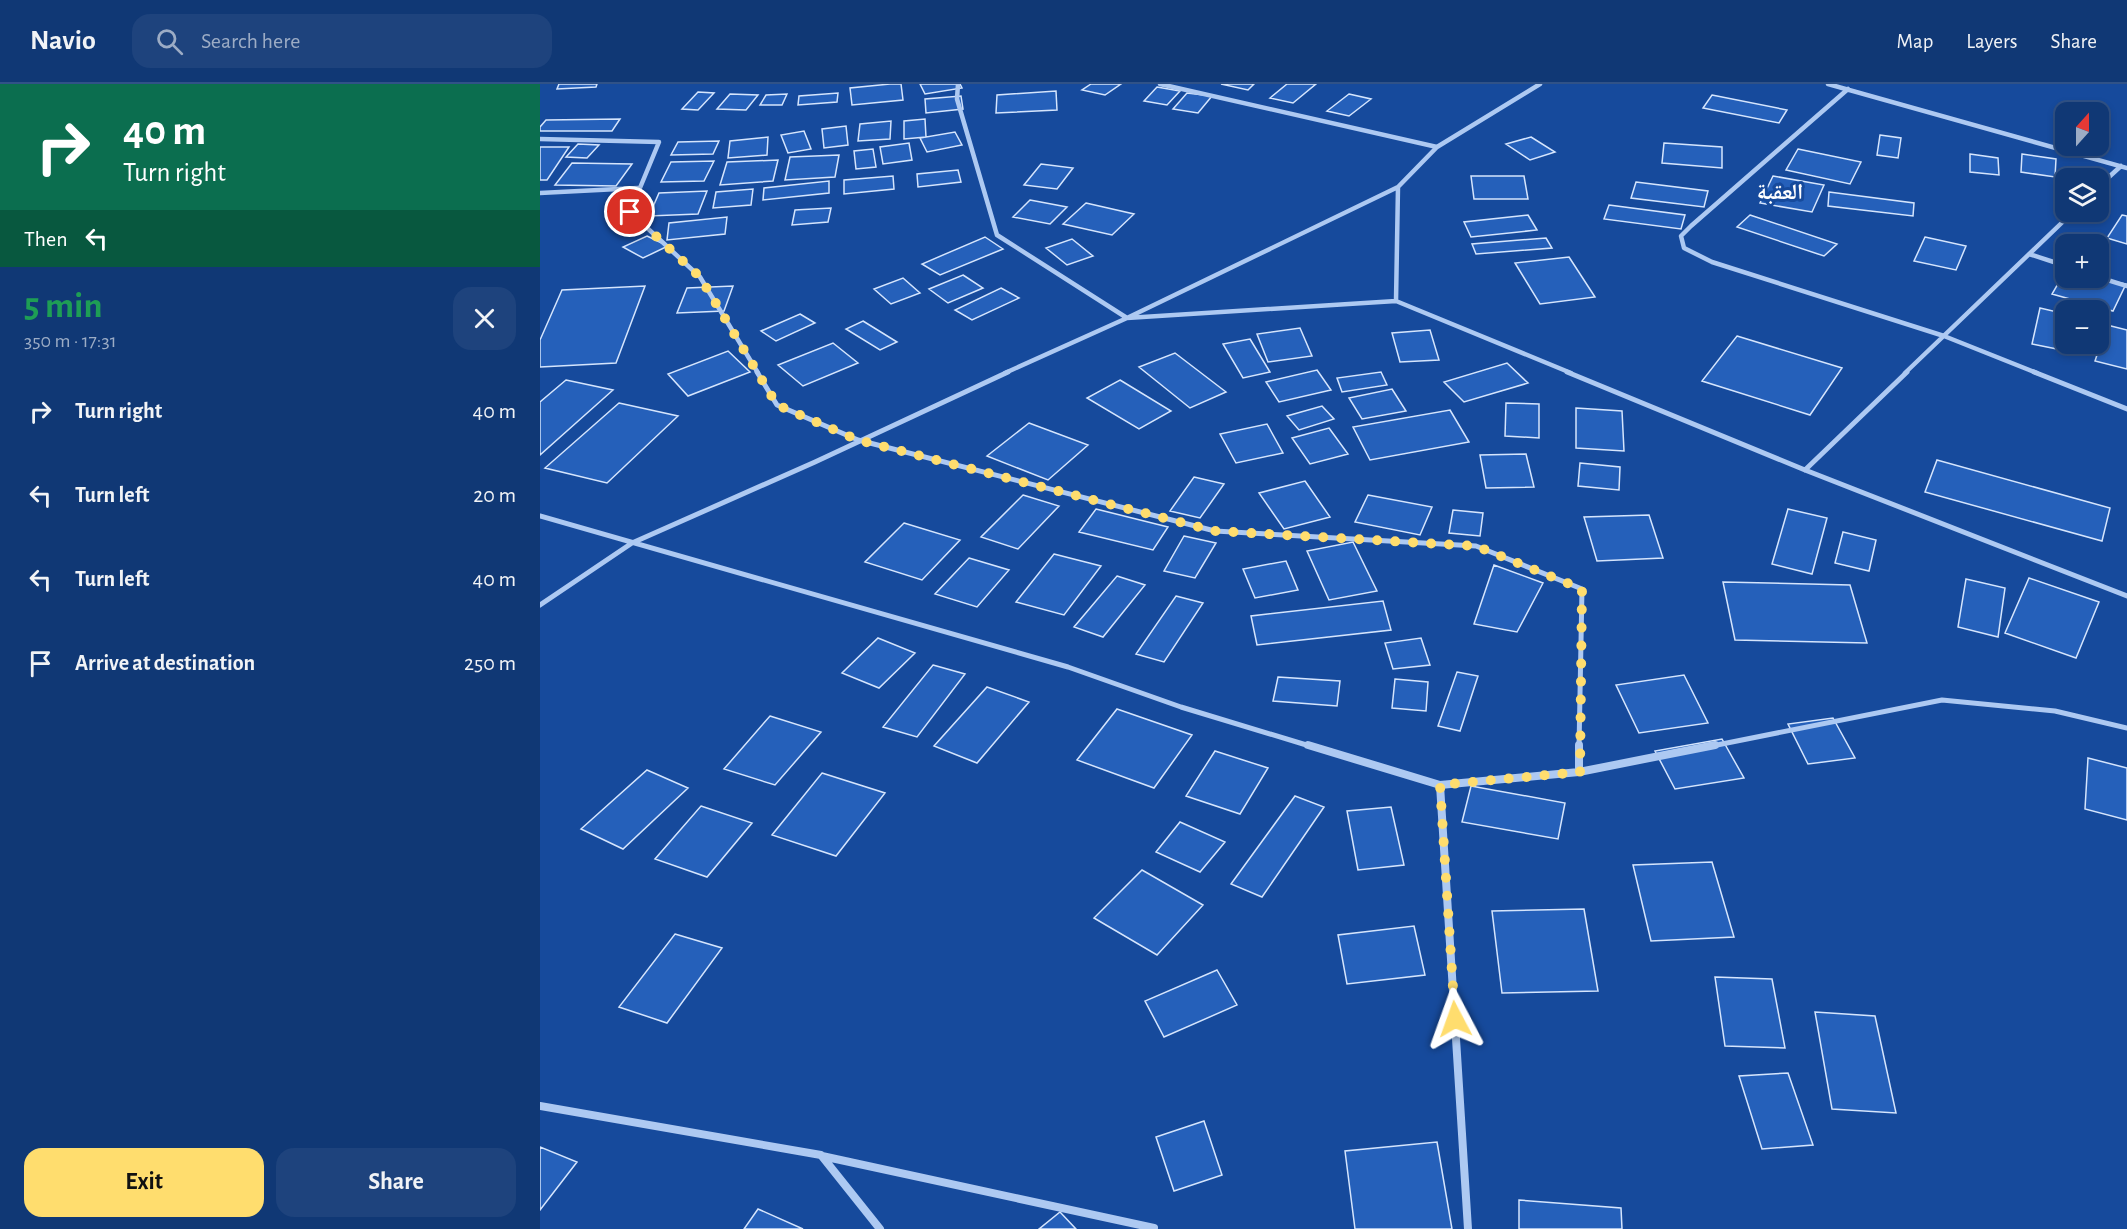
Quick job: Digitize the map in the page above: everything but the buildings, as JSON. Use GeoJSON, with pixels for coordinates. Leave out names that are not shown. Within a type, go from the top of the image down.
{"type":"FeatureCollection","features":[{"type":"Feature","properties":{"kind":"street"},"geometry":{"type":"LineString","coordinates":[[958,84],[957,99],[997,235],[1126,318],[1396,301],[1805,470],[2127,596]]}},
{"type":"Feature","properties":{"kind":"street"},"geometry":{"type":"LineString","coordinates":[[1160,84],[1437,147]]}},
{"type":"Feature","properties":{"kind":"street"},"geometry":{"type":"LineString","coordinates":[[540,605],[632,543],[815,462],[858,440],[1126,318],[1398,187],[1437,147],[1540,84]]}},
{"type":"Feature","properties":{"kind":"street"},"geometry":{"type":"LineString","coordinates":[[1828,84],[2127,168]]}},
{"type":"Feature","properties":{"kind":"street"},"geometry":{"type":"LineString","coordinates":[[1848,89],[1691,226],[1681,236],[1684,248],[1712,262],[1944,336],[2127,409]]}},
{"type":"Feature","properties":{"kind":"street"},"geometry":{"type":"LineString","coordinates":[[540,139],[659,142],[630,212],[700,277],[777,405],[858,440],[1215,531],[1476,546],[1582,589],[1580,772]]}},
{"type":"Feature","properties":{"kind":"street"},"geometry":{"type":"LineString","coordinates":[[2109,177],[2121,166]]}},
{"type":"Feature","properties":{"kind":"street"},"geometry":{"type":"LineString","coordinates":[[1396,301],[1398,187]]}},
{"type":"Feature","properties":{"kind":"street"},"geometry":{"type":"LineString","coordinates":[[540,193],[638,188]]}},
{"type":"Feature","properties":{"kind":"street"},"geometry":{"type":"LineString","coordinates":[[1805,470],[2063,222]]}},
{"type":"Feature","properties":{"kind":"street"},"geometry":{"type":"LineString","coordinates":[[2029,255],[2055,263]]}},
{"type":"Feature","properties":{"kind":"street"},"geometry":{"type":"LineString","coordinates":[[2109,280],[2127,286]]}},
{"type":"Feature","properties":{"kind":"street"},"geometry":{"type":"LineString","coordinates":[[540,516],[1068,667],[1181,708],[1440,785],[1580,772],[1942,700],[2055,711],[2127,728]]}},
{"type":"Feature","properties":{"kind":"street"},"geometry":{"type":"LineString","coordinates":[[1440,785],[1468,1229]]}},
{"type":"Feature","properties":{"kind":"street"},"geometry":{"type":"LineString","coordinates":[[540,1106],[821,1155],[1155,1228]]}},
{"type":"Feature","properties":{"kind":"street"},"geometry":{"type":"LineString","coordinates":[[821,1155],[880,1229]]}},
{"type":"Feature","properties":{"kind":"district","name":"العقبة"},"geometry":{"type":"Point","coordinates":[1780,191]}},
{"type":"Feature","properties":{"kind":"route"},"geometry":{"type":"LineString","coordinates":[[630,212],[700,277],[777,405],[858,440],[1215,531],[1476,546],[1582,589],[1580,772],[1440,785],[1455,1019]]}}]}
